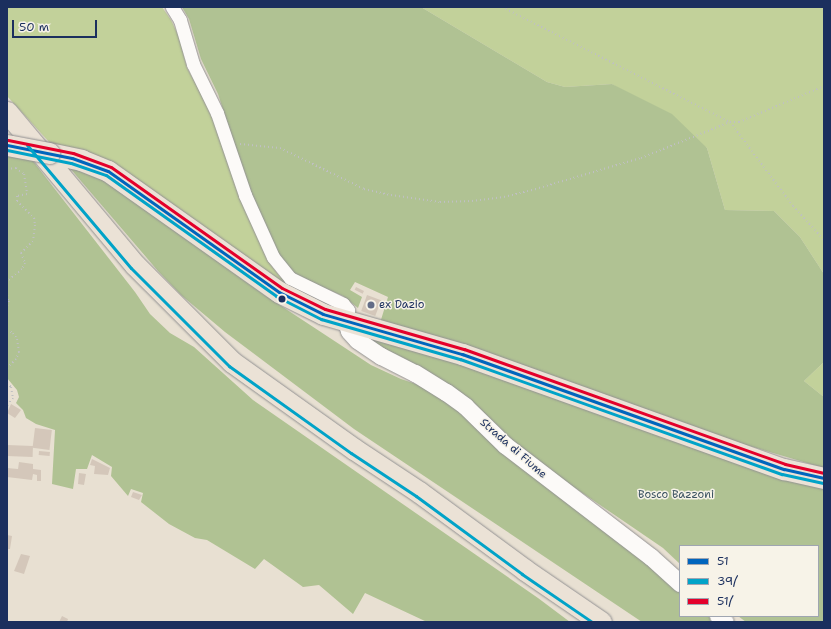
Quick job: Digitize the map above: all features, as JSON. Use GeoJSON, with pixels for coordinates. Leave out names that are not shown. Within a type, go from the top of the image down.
{"type":"FeatureCollection","features":[{"type":"Feature","properties":{"kind":"main road"},"geometry":{"type":"LineString","coordinates":[[7,112],[135,265],[232,362],[354,449],[419,492],[525,570],[602,622]]}},
{"type":"Feature","properties":{"kind":"main road"},"geometry":{"type":"LineString","coordinates":[[7,145],[72,158],[101,168],[115,175],[279,292],[323,314],[462,354],[765,463],[798,473],[824,478]]}},
{"type":"Feature","properties":{"kind":"street"},"geometry":{"type":"LineString","coordinates":[[172,7],[180,20],[192,64],[217,113],[226,144],[245,195],[273,258],[290,278],[343,304],[348,310],[346,321]]}},
{"type":"Feature","properties":{"kind":"street","name":"Strada di Fiume"},"geometry":{"type":"LineString","coordinates":[[346,321],[349,331],[362,344],[381,356],[415,373],[458,402],[505,445],[651,557],[679,582]]}},
{"type":"Feature","properties":{"kind":"path"},"geometry":{"type":"LineString","coordinates":[[502,7],[730,122],[793,206],[824,240]]}},
{"type":"Feature","properties":{"kind":"path"},"geometry":{"type":"LineString","coordinates":[[226,144],[256,144],[280,148],[364,188],[391,195],[440,202],[472,201],[504,197],[540,188],[641,158],[730,122],[739,122],[824,86]]}},
{"type":"Feature","properties":{"kind":"path"},"geometry":{"type":"LineString","coordinates":[[7,169],[16,168],[24,174],[27,194],[17,196],[17,201],[34,218],[35,225],[33,241],[21,253],[25,263],[22,270],[7,281]]}},
{"type":"Feature","properties":{"kind":"path"},"geometry":{"type":"LineString","coordinates":[[7,295],[10,301],[7,306]]}},
{"type":"Feature","properties":{"kind":"path"},"geometry":{"type":"LineString","coordinates":[[7,330],[13,333],[17,339],[19,352],[16,359],[7,368]]}},
{"type":"Feature","properties":{"kind":"path"},"geometry":{"type":"LineString","coordinates":[[7,383],[11,387],[13,398],[7,406]]}},
{"type":"Feature","properties":{"kind":"green space"},"geometry":{"type":"Polygon","coordinates":[[[7,7],[162,7],[171,20],[179,37],[187,68],[202,95],[215,125],[242,202],[268,261],[280,277],[296,288],[328,302],[338,310],[301,297],[51,144],[7,96],[7,7]]]}},
{"type":"Feature","properties":{"kind":"green space"},"geometry":{"type":"Polygon","coordinates":[[[182,7],[421,7],[547,82],[565,87],[612,84],[672,114],[707,148],[725,210],[774,211],[800,237],[824,274],[824,362],[804,381],[824,397],[824,468],[736,442],[380,323],[388,297],[355,282],[350,290],[362,297],[358,308],[343,296],[293,275],[276,252],[258,216],[218,94],[201,59],[189,19],[182,7]]]}},
{"type":"Feature","properties":{"kind":"green space"},"geometry":{"type":"Polygon","coordinates":[[[421,7],[824,7],[824,274],[800,237],[774,211],[725,210],[707,148],[612,84],[565,87],[547,82],[421,7]]]}},
{"type":"Feature","properties":{"kind":"green space"},"geometry":{"type":"Polygon","coordinates":[[[7,154],[33,161],[135,292],[150,314],[170,333],[194,347],[253,400],[538,598],[570,622],[427,622],[365,593],[353,614],[319,585],[303,587],[264,559],[255,569],[207,540],[195,538],[169,524],[141,502],[143,493],[131,489],[128,496],[111,476],[112,467],[92,455],[87,469],[76,469],[73,489],[52,484],[55,430],[36,424],[26,418],[23,410],[16,403],[19,397],[17,390],[7,378],[7,154]]]}},
{"type":"Feature","properties":{"kind":"green space"},"geometry":{"type":"Polygon","coordinates":[[[69,167],[101,179],[263,294],[371,365],[401,379],[425,387],[441,397],[640,557],[679,591],[679,617],[710,617],[716,622],[642,622],[354,429],[225,332],[181,295],[158,271],[69,167]]]}},
{"type":"Feature","properties":{"kind":"green space","name":"Bosco Bazzoni"},"geometry":{"type":"Polygon","coordinates":[[[370,337],[431,353],[640,427],[693,448],[824,485],[824,622],[746,622],[739,617],[819,617],[819,545],[679,545],[679,563],[663,548],[559,477],[369,339],[370,337]]]}},
{"type":"Feature","properties":{"kind":"green space"},"geometry":{"type":"Polygon","coordinates":[[[824,362],[824,397],[804,381],[824,362]]]}},
{"type":"Feature","properties":{"kind":"building"},"geometry":{"type":"Polygon","coordinates":[[[356,287],[364,291],[363,294],[355,290],[356,287]]]}},
{"type":"Feature","properties":{"kind":"building","name":"ex Dazio"},"geometry":{"type":"Polygon","coordinates":[[[367,295],[381,300],[375,316],[361,311],[367,295]]]}},
{"type":"Feature","properties":{"kind":"building"},"geometry":{"type":"Polygon","coordinates":[[[11,404],[21,410],[15,418],[7,413],[11,404]]]}},
{"type":"Feature","properties":{"kind":"building"},"geometry":{"type":"Polygon","coordinates":[[[35,428],[52,430],[49,450],[33,448],[35,428]]]}},
{"type":"Feature","properties":{"kind":"building"},"geometry":{"type":"Polygon","coordinates":[[[7,445],[33,446],[33,457],[7,456],[7,445]]]}},
{"type":"Feature","properties":{"kind":"building"},"geometry":{"type":"Polygon","coordinates":[[[39,451],[50,452],[50,456],[39,455],[39,451]]]}},
{"type":"Feature","properties":{"kind":"building"},"geometry":{"type":"Polygon","coordinates":[[[92,459],[110,468],[108,475],[94,474],[95,466],[90,465],[92,459]]]}},
{"type":"Feature","properties":{"kind":"building"},"geometry":{"type":"Polygon","coordinates":[[[19,462],[33,464],[33,469],[41,470],[41,481],[37,481],[37,475],[33,474],[32,480],[7,477],[7,468],[18,469],[19,462]]]}},
{"type":"Feature","properties":{"kind":"building"},"geometry":{"type":"Polygon","coordinates":[[[79,473],[86,474],[84,485],[78,484],[79,473]]]}},
{"type":"Feature","properties":{"kind":"building"},"geometry":{"type":"Polygon","coordinates":[[[133,492],[142,495],[139,500],[131,497],[133,492]]]}},
{"type":"Feature","properties":{"kind":"building"},"geometry":{"type":"Polygon","coordinates":[[[7,535],[12,536],[10,549],[7,549],[7,535]]]}},
{"type":"Feature","properties":{"kind":"building"},"geometry":{"type":"Polygon","coordinates":[[[21,554],[30,556],[24,574],[14,571],[21,554]]]}},
{"type":"Feature","properties":{"kind":"building"},"geometry":{"type":"Polygon","coordinates":[[[62,616],[68,619],[67,622],[59,622],[62,616]]]}},
{"type":"Feature","properties":{"kind":"transit line","name":"51/"},"geometry":{"type":"LineString","coordinates":[[8,140],[73,153],[111,167],[282,288],[325,309],[464,349],[785,464],[824,473]]}},
{"type":"Feature","properties":{"kind":"transit line","name":"51"},"geometry":{"type":"LineString","coordinates":[[7,145],[72,158],[108,171],[279,292],[323,314],[462,354],[784,469],[824,478]]}},
{"type":"Feature","properties":{"kind":"transit line","name":"39/"},"geometry":{"type":"LineString","coordinates":[[27,145],[131,268],[229,366],[351,453],[416,496],[522,574],[592,622]]}},
{"type":"Feature","properties":{"kind":"transit line","name":"39/"},"geometry":{"type":"LineString","coordinates":[[7,150],[71,163],[106,175],[276,296],[321,319],[460,359],[782,474],[823,483]]}},
{"type":"Feature","properties":{"kind":"place","name":"ex Dazio"},"geometry":{"type":"Point","coordinates":[371,305]}}]}
